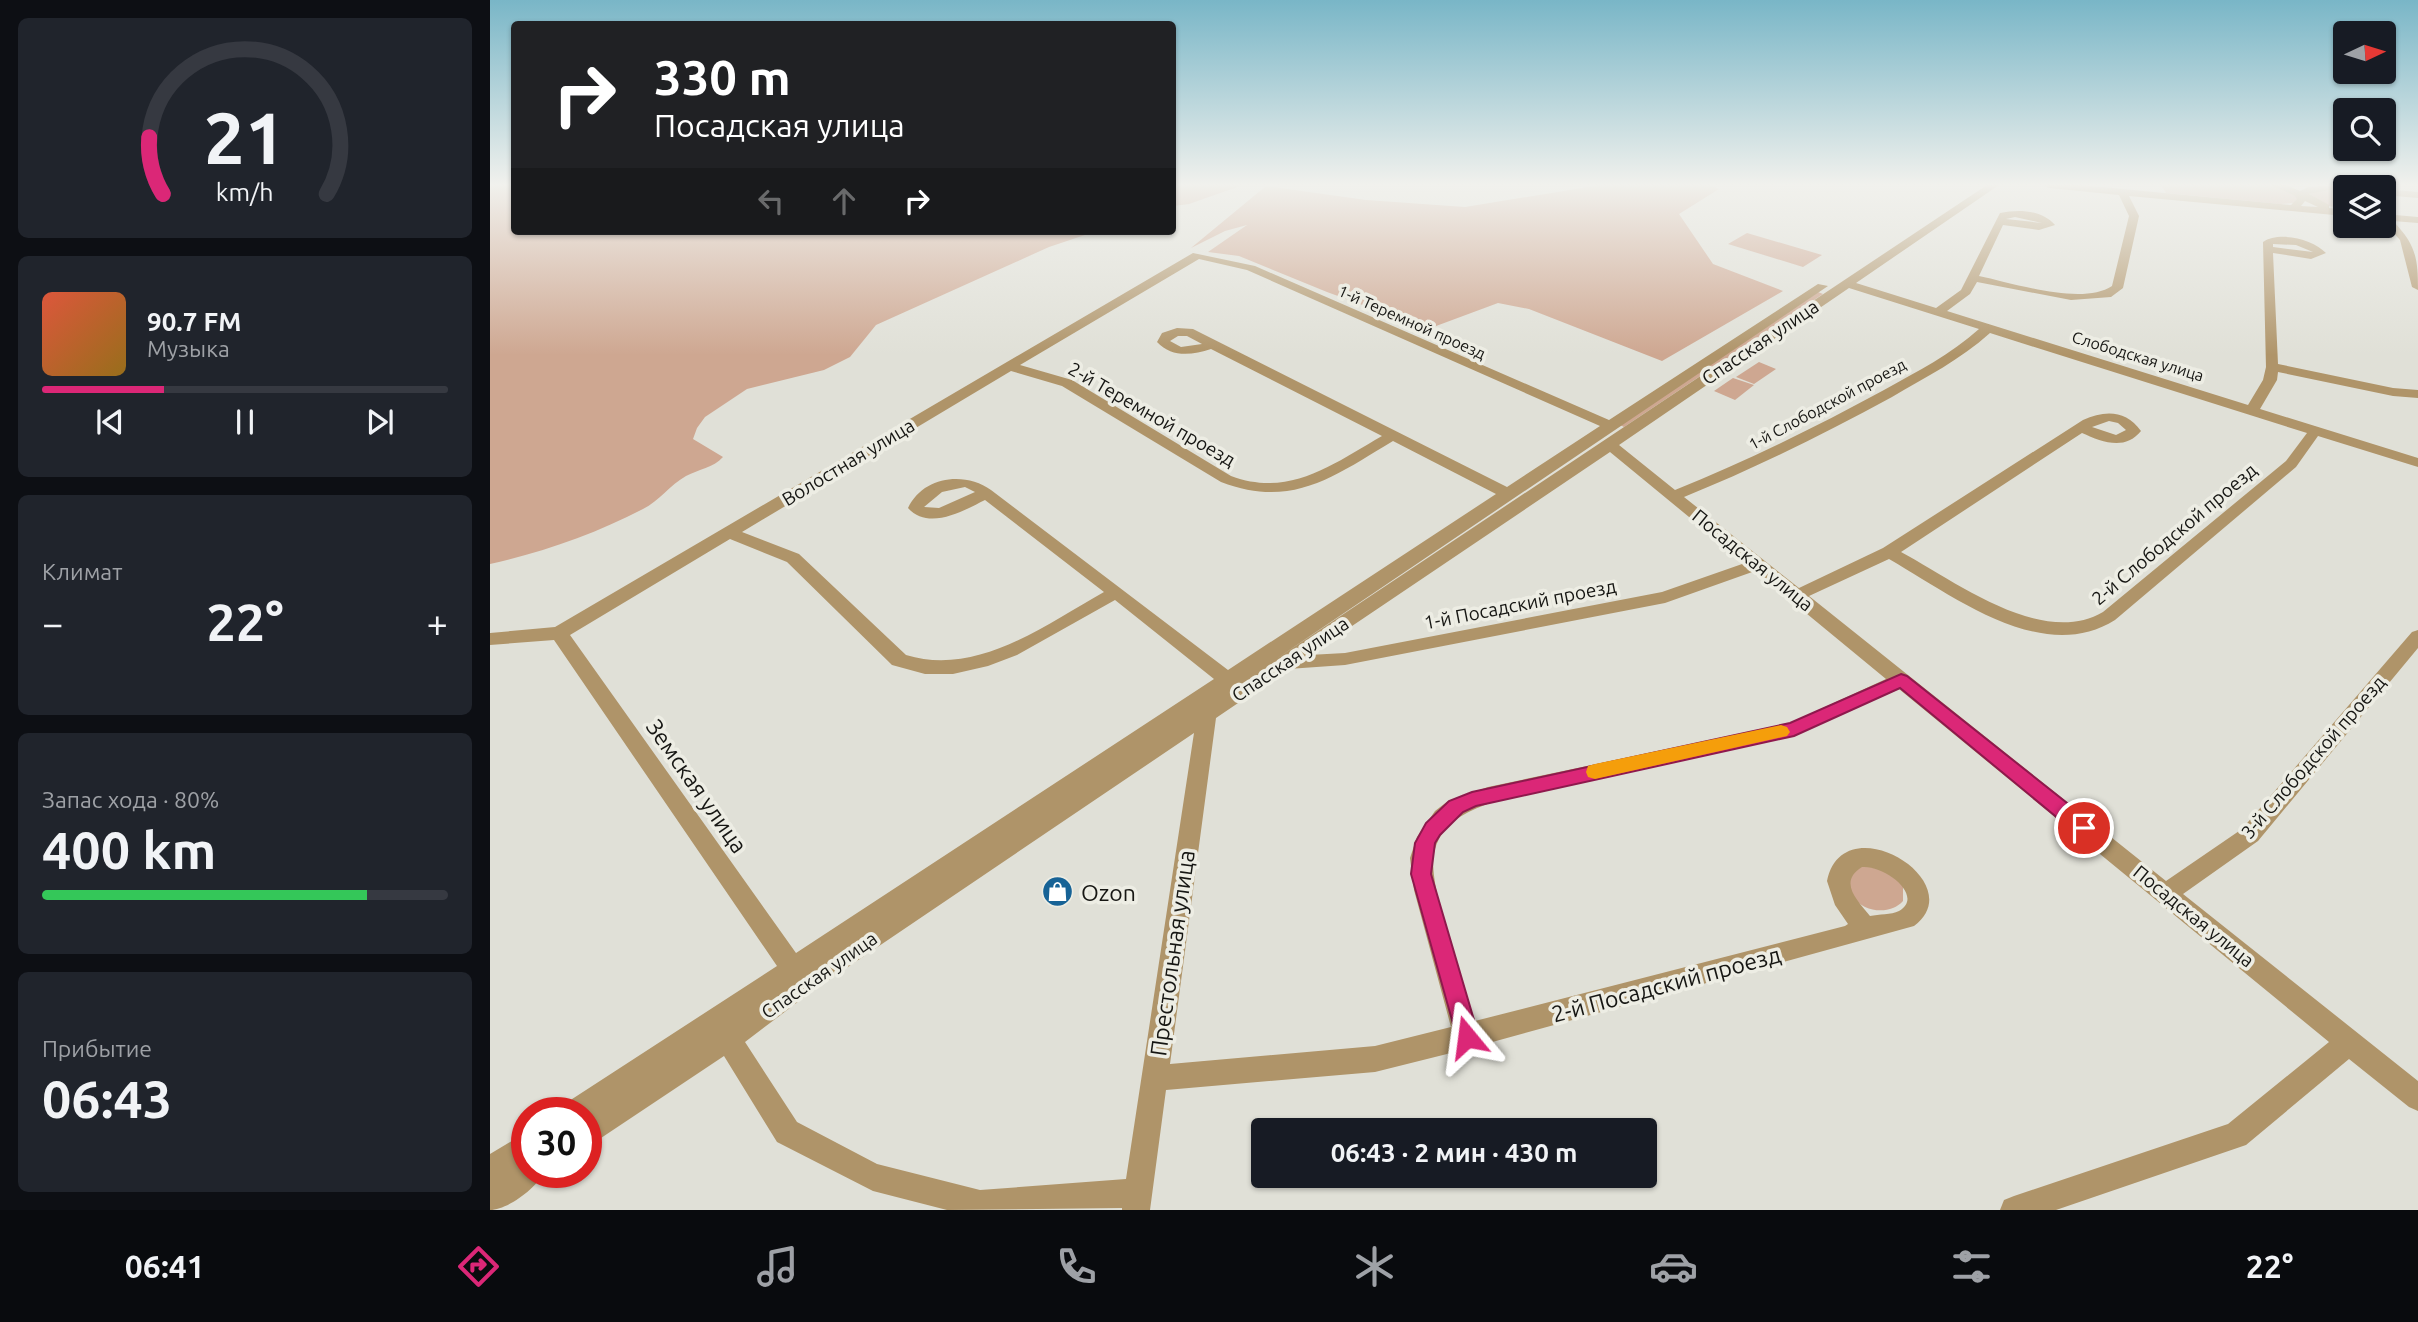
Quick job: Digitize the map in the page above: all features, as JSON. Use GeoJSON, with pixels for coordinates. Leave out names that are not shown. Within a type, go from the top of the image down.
{"type":"FeatureCollection","features":[{"type":"Feature","properties":{"kind":"street","name":"Спасская улица"},"geometry":{"type":"LineString","coordinates":[[600,1097],[792,968],[1202,706],[1284,663],[1610,436],[1898,241]]}},
{"type":"Feature","properties":{"kind":"street","name":"Спасская улица"},"geometry":{"type":"LineString","coordinates":[[602,1124],[728,1039],[802,984],[1202,706],[1225,680],[1506,493],[1610,436],[1847,284],[1900,241]]}},
{"type":"Feature","properties":{"kind":"street"},"geometry":{"type":"LineString","coordinates":[[1938,312],[1966,292],[1991,241]]}},
{"type":"Feature","properties":{"kind":"street"},"geometry":{"type":"LineString","coordinates":[[1974,278],[2072,297],[2100,298],[2112,294],[2117,288],[2128,241]]}},
{"type":"Feature","properties":{"kind":"street"},"geometry":{"type":"LineString","coordinates":[[2406,241],[2418,287]]}},
{"type":"Feature","properties":{"kind":"street"},"geometry":{"type":"LineString","coordinates":[[2252,410],[2270,380],[2272,367],[2267,248]]}},
{"type":"Feature","properties":{"kind":"street","name":"1-й Теремной проезд"},"geometry":{"type":"LineString","coordinates":[[1197,255],[1251,268],[1610,436]]}},
{"type":"Feature","properties":{"kind":"street","name":"Волостная улица"},"geometry":{"type":"LineString","coordinates":[[490,639],[559,634],[1197,255]]}},
{"type":"Feature","properties":{"kind":"street","name":"Слободская улица"},"geometry":{"type":"LineString","coordinates":[[1847,284],[2418,463]]}},
{"type":"Feature","properties":{"kind":"street","name":"1-й Слободской проезд"},"geometry":{"type":"LineString","coordinates":[[1673,496],[1741,469],[1863,407],[1960,353],[1988,328]]}},
{"type":"Feature","properties":{"kind":"street"},"geometry":{"type":"LineString","coordinates":[[1212,344],[1506,493]]}},
{"type":"Feature","properties":{"kind":"street","name":"2-й Теремной проезд"},"geometry":{"type":"LineString","coordinates":[[1008,366],[1067,383],[1226,479],[1254,489],[1278,489],[1312,481],[1392,436]]}},
{"type":"Feature","properties":{"kind":"street"},"geometry":{"type":"LineString","coordinates":[[2272,367],[2393,392],[2418,394]]}},
{"type":"Feature","properties":{"kind":"street"},"geometry":{"type":"LineString","coordinates":[[1798,595],[1889,552],[2081,427]]}},
{"type":"Feature","properties":{"kind":"street","name":"2-й Слободской проезд"},"geometry":{"type":"LineString","coordinates":[[1889,552],[2006,617],[2052,629],[2092,626],[2109,616],[2291,464],[2315,431]]}},
{"type":"Feature","properties":{"kind":"street","name":"Посадская улица"},"geometry":{"type":"LineString","coordinates":[[1610,436],[1673,496],[2418,1098]]}},
{"type":"Feature","properties":{"kind":"street"},"geometry":{"type":"LineString","coordinates":[[986,493],[1218,670],[1225,680]]}},
{"type":"Feature","properties":{"kind":"street"},"geometry":{"type":"LineString","coordinates":[[732,533],[793,558],[899,660],[920,668],[947,670],[991,660],[1117,592]]}},
{"type":"Feature","properties":{"kind":"street","name":"1-й Посадский проезд"},"geometry":{"type":"LineString","coordinates":[[1284,663],[1345,659],[1665,597],[1759,564]]}},
{"type":"Feature","properties":{"kind":"street","name":"Земская улица"},"geometry":{"type":"LineString","coordinates":[[559,634],[792,968]]}},
{"type":"Feature","properties":{"kind":"street","name":"3-й Слободской проезд"},"geometry":{"type":"LineString","coordinates":[[2165,894],[2250,835],[2418,636]]}},
{"type":"Feature","properties":{"kind":"street"},"geometry":{"type":"LineString","coordinates":[[1467,1037],[1421,874],[1425,843],[1443,817],[1456,807],[1488,795],[1794,729],[1901,680]]}},
{"type":"Feature","properties":{"kind":"street","name":"Престольная улица"},"geometry":{"type":"LineString","coordinates":[[1137,1201],[1202,706]]}},
{"type":"Feature","properties":{"kind":"street","name":"2-й Посадский проезд"},"geometry":{"type":"LineString","coordinates":[[1154,1078],[1375,1059],[1849,935],[1865,927]]}},
{"type":"Feature","properties":{"kind":"street"},"geometry":{"type":"LineString","coordinates":[[728,1039],[787,1132],[873,1177],[980,1205],[1137,1201]]}},
{"type":"Feature","properties":{"kind":"street"},"geometry":{"type":"LineString","coordinates":[[2014,1210],[2236,1135],[2350,1042]]}},
{"type":"Feature","properties":{"kind":"street"},"geometry":{"type":"LineString","coordinates":[[490,1170],[511,1156]]}},
{"type":"Feature","properties":{"kind":"street"},"geometry":{"type":"LineString","coordinates":[[490,1199],[511,1185]]}},
{"type":"Feature","properties":{"kind":"shaded area"},"geometry":{"type":"Polygon","coordinates":[[[490,241],[1066,241],[876,325],[850,357],[824,370],[747,389],[705,417],[693,439],[723,457],[715,464],[686,476],[649,506],[549,548],[490,564],[490,241]]]}},
{"type":"Feature","properties":{"kind":"shaded area"},"geometry":{"type":"Polygon","coordinates":[[[1223,241],[1698,241],[1713,264],[1783,291],[1662,361],[1529,309],[1498,303],[1428,329],[1239,256],[1208,252],[1223,241]]]}},
{"type":"Feature","properties":{"kind":"shaded area"},"geometry":{"type":"Polygon","coordinates":[[[1732,241],[1776,241],[1822,255],[1803,267],[1728,244],[1732,241]]]}},
{"type":"Feature","properties":{"kind":"shaded area"},"geometry":{"type":"Polygon","coordinates":[[[1818,292],[1823,294],[1624,427],[1618,424],[1818,292]]]}},
{"type":"Feature","properties":{"kind":"shaded area"},"geometry":{"type":"Polygon","coordinates":[[[1759,362],[1776,369],[1754,384],[1736,377],[1759,362]]]}},
{"type":"Feature","properties":{"kind":"shaded area"},"geometry":{"type":"Polygon","coordinates":[[[1733,378],[1754,385],[1735,400],[1714,391],[1733,378]]]}},
{"type":"Feature","properties":{"kind":"shaded area"},"geometry":{"type":"Polygon","coordinates":[[[1855,865],[1880,865],[1903,885],[1903,901],[1892,909],[1885,910],[1870,909],[1858,902],[1852,895],[1846,875],[1855,865]]]}},
{"type":"Feature","properties":{"kind":"slow traffic"},"geometry":{"type":"LineString","coordinates":[[1595,772],[1781,732]]}},
{"type":"Feature","properties":{"kind":"place","name":"Ozon"},"geometry":{"type":"Point","coordinates":[1058,892]}},
{"type":"Feature","properties":{"kind":"route"},"geometry":{"type":"LineString","coordinates":[[1467,1037],[1421,874],[1425,843],[1433,829],[1456,807],[1472,800],[1794,729],[1901,680],[2084,828]]}}]}
